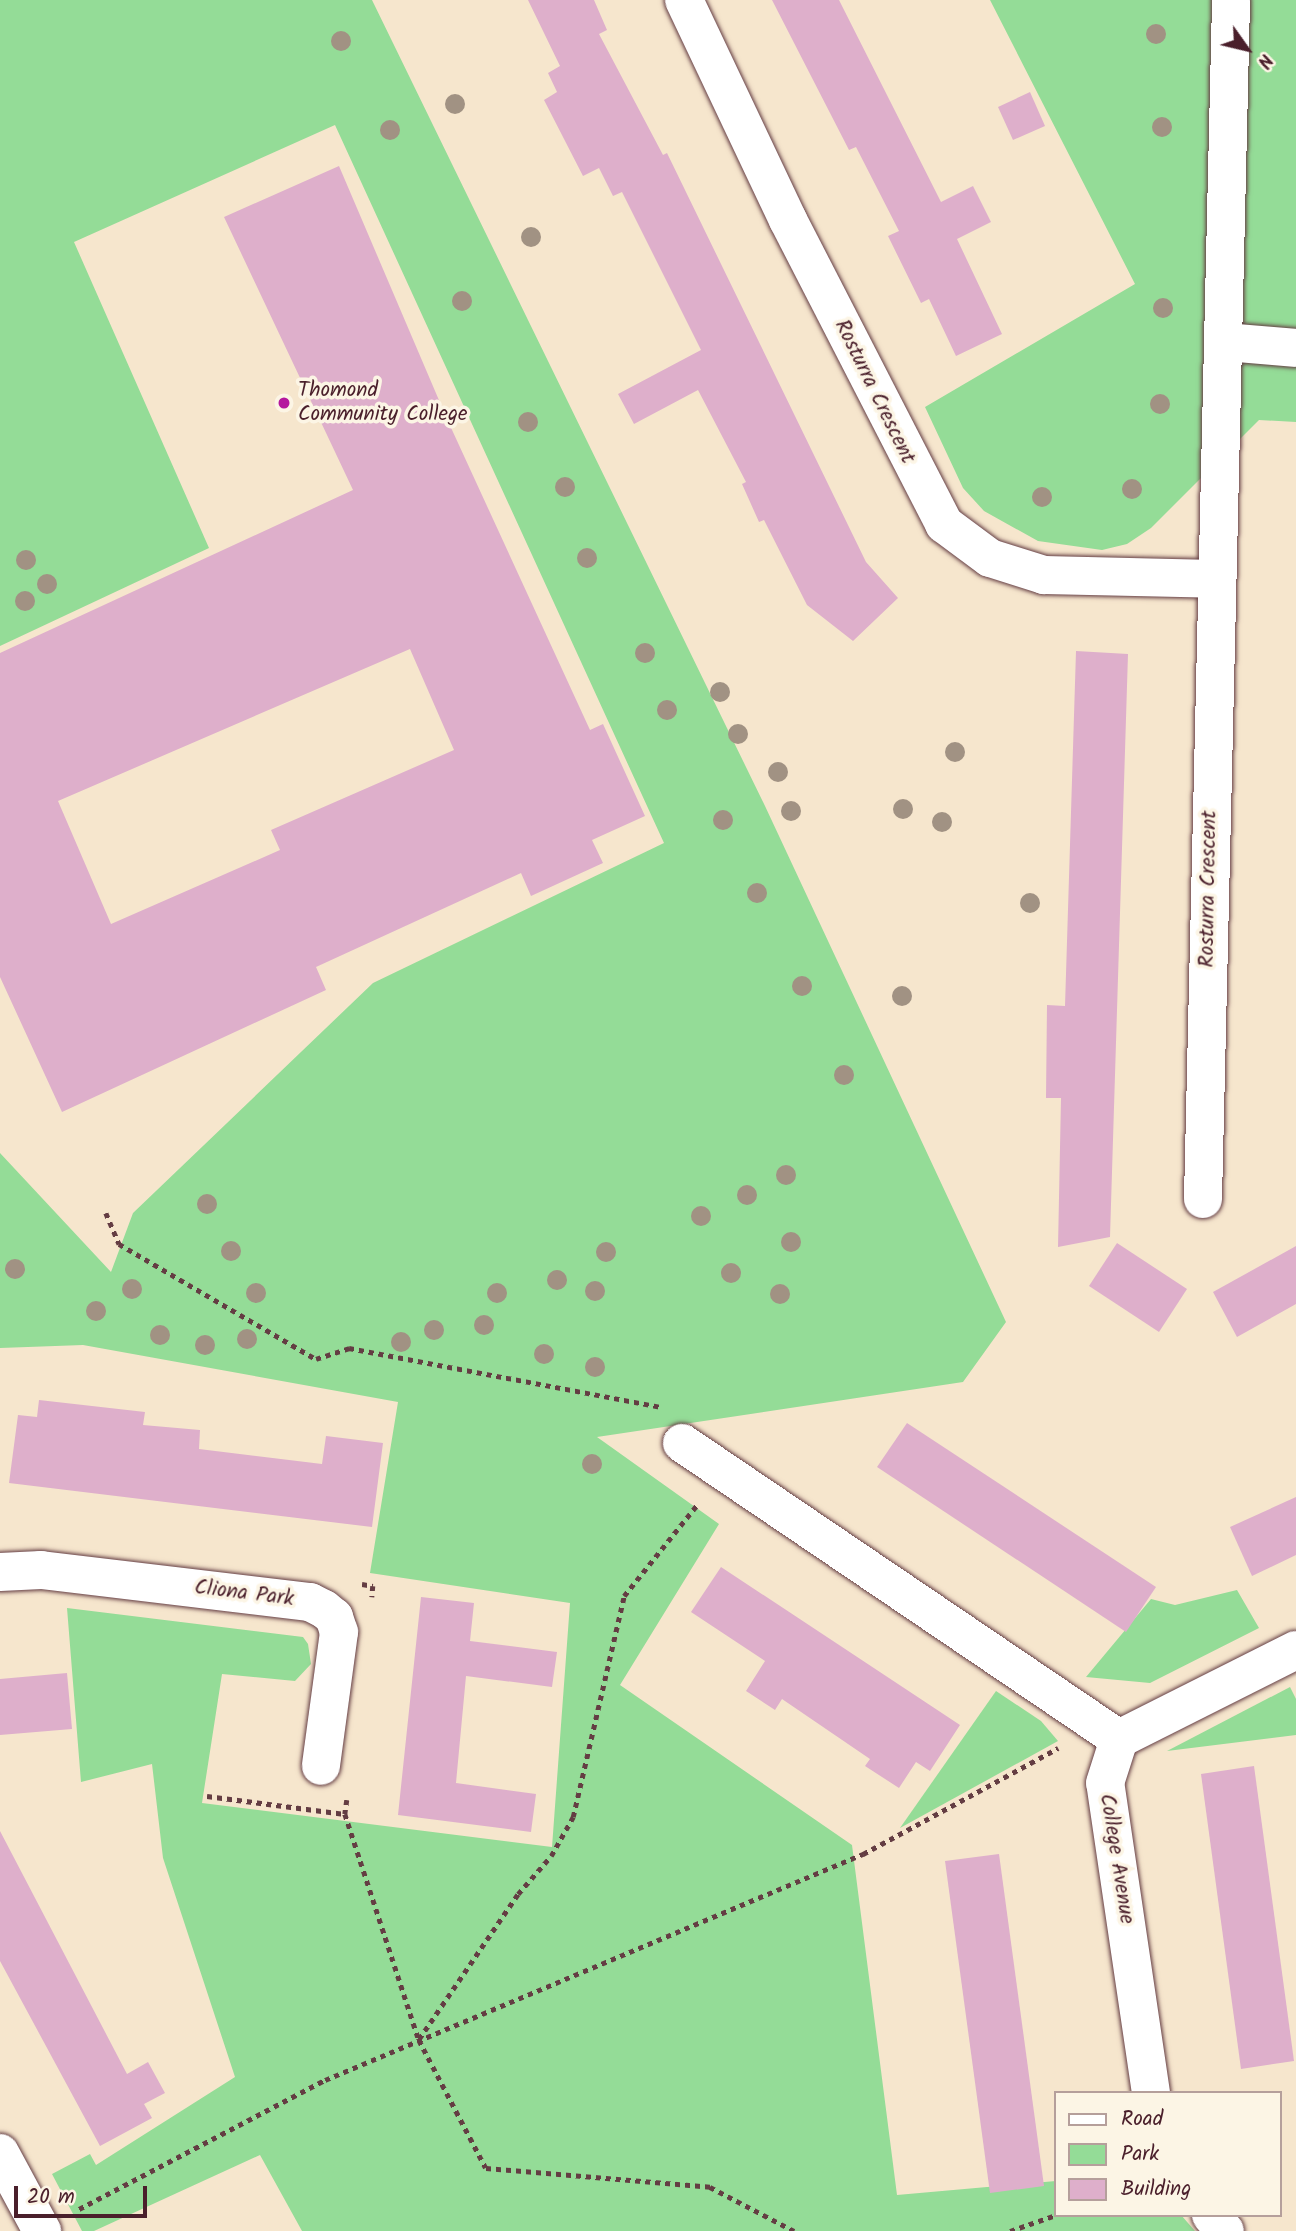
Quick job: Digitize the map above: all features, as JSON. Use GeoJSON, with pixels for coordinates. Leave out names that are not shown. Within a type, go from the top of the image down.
{"type":"FeatureCollection","features":[{"type":"Feature","properties":{"kind":"street","name":"Rosturra Crescent"},"geometry":{"type":"LineString","coordinates":[[684,0],[788,220],[915,475],[944,524],[990,558],[1035,573],[1215,579]]}},
{"type":"Feature","properties":{"kind":"street","name":"Rosturra Crescent"},"geometry":{"type":"LineString","coordinates":[[1203,1199],[1215,579],[1225,342],[1231,0]]}},
{"type":"Feature","properties":{"kind":"street"},"geometry":{"type":"LineString","coordinates":[[1225,342],[1296,348]]}},
{"type":"Feature","properties":{"kind":"street"},"geometry":{"type":"LineString","coordinates":[[682,1443],[1109,1732],[1296,1650]]}},
{"type":"Feature","properties":{"kind":"street","name":"Cliona Park"},"geometry":{"type":"LineString","coordinates":[[0,1572],[41,1570],[310,1602],[324,1609],[334,1617],[339,1632],[321,1766]]}},
{"type":"Feature","properties":{"kind":"street","name":"College Avenue"},"geometry":{"type":"LineString","coordinates":[[1109,1732],[1105,1783],[1151,2091]]}},
{"type":"Feature","properties":{"kind":"street"},"geometry":{"type":"LineString","coordinates":[[0,2153],[42,2230]]}},
{"type":"Feature","properties":{"kind":"street"},"geometry":{"type":"LineString","coordinates":[[1213,2217],[1225,2231]]}},
{"type":"Feature","properties":{"kind":"path"},"geometry":{"type":"LineString","coordinates":[[106,1213],[119,1244],[316,1359],[349,1348],[664,1409]]}},
{"type":"Feature","properties":{"kind":"path"},"geometry":{"type":"LineString","coordinates":[[419,2040],[518,1894],[551,1856],[573,1817],[624,1596],[699,1502],[710,1510]]}},
{"type":"Feature","properties":{"kind":"path"},"geometry":{"type":"LineString","coordinates":[[42,2230],[325,2080],[863,1854],[1109,1732]]}},
{"type":"Feature","properties":{"kind":"path"},"geometry":{"type":"LineString","coordinates":[[206,1796],[345,1814]]}},
{"type":"Feature","properties":{"kind":"path"},"geometry":{"type":"LineString","coordinates":[[419,2040],[486,2168],[710,2187],[794,2231]]}},
{"type":"Feature","properties":{"kind":"path"},"geometry":{"type":"LineString","coordinates":[[1010,2231],[1054,2216]]}},
{"type":"Feature","properties":{"kind":"green space"},"geometry":{"type":"Polygon","coordinates":[[[0,0],[372,0],[765,806],[1006,1322],[963,1382],[597,1437],[719,1524],[620,1685],[852,1845],[897,2195],[1054,2181],[1054,2217],[1183,2217],[1195,2231],[302,2231],[260,2155],[94,2231],[82,2231],[52,2174],[90,2154],[96,2165],[235,2077],[163,1858],[152,1764],[81,1782],[67,1608],[303,1637],[308,1644],[311,1664],[295,1681],[222,1674],[202,1803],[552,1847],[570,1603],[370,1573],[398,1402],[83,1345],[0,1348],[0,1153],[111,1272],[133,1213],[373,983],[664,843],[335,125],[74,242],[209,548],[0,646],[0,0]]]}},
{"type":"Feature","properties":{"kind":"green space"},"geometry":{"type":"Polygon","coordinates":[[[990,0],[1296,0],[1296,422],[1259,420],[1151,528],[1127,544],[1102,550],[1038,541],[984,511],[963,488],[925,407],[1135,284],[990,0]]]}},
{"type":"Feature","properties":{"kind":"green space"},"geometry":{"type":"Polygon","coordinates":[[[1237,1590],[1259,1628],[1150,1683],[1086,1677],[1151,1599],[1175,1605],[1237,1590]]]}},
{"type":"Feature","properties":{"kind":"green space"},"geometry":{"type":"Polygon","coordinates":[[[1290,1687],[1296,1699],[1296,1735],[1167,1751],[1290,1687]]]}},
{"type":"Feature","properties":{"kind":"green space"},"geometry":{"type":"Polygon","coordinates":[[[996,1691],[1041,1721],[1058,1741],[900,1828],[996,1691]]]}},
{"type":"Feature","properties":{"kind":"building"},"geometry":{"type":"Polygon","coordinates":[[[528,0],[594,0],[607,30],[599,34],[663,155],[667,153],[866,562],[898,598],[853,641],[807,605],[764,520],[759,522],[742,484],[746,482],[698,390],[634,424],[618,394],[701,350],[622,192],[613,196],[599,168],[583,176],[544,100],[557,92],[548,73],[560,66],[528,0]]]}},
{"type":"Feature","properties":{"kind":"building"},"geometry":{"type":"Polygon","coordinates":[[[772,0],[839,0],[941,202],[973,186],[991,222],[957,239],[1002,334],[956,356],[929,299],[921,303],[888,236],[899,231],[856,147],[849,150],[772,0]]]}},
{"type":"Feature","properties":{"kind":"building"},"geometry":{"type":"Polygon","coordinates":[[[1030,92],[1045,126],[1013,140],[998,107],[1030,92]]]}},
{"type":"Feature","properties":{"kind":"building"},"geometry":{"type":"Polygon","coordinates":[[[339,166],[447,419],[590,730],[603,724],[645,816],[592,840],[603,863],[531,896],[521,873],[316,967],[326,990],[62,1112],[0,977],[0,653],[353,490],[224,217],[339,166]],[[410,649],[58,801],[111,924],[280,850],[271,830],[454,750],[410,649]]]}},
{"type":"Feature","properties":{"kind":"building"},"geometry":{"type":"Polygon","coordinates":[[[1076,651],[1128,654],[1110,1237],[1058,1247],[1061,1098],[1046,1098],[1047,1005],[1065,1006],[1076,651]]]}},
{"type":"Feature","properties":{"kind":"building"},"geometry":{"type":"Polygon","coordinates":[[[1117,1243],[1187,1289],[1159,1332],[1089,1286],[1117,1243]]]}},
{"type":"Feature","properties":{"kind":"building"},"geometry":{"type":"Polygon","coordinates":[[[1296,1246],[1296,1304],[1237,1337],[1213,1292],[1296,1246]]]}},
{"type":"Feature","properties":{"kind":"building"},"geometry":{"type":"Polygon","coordinates":[[[39,1400],[145,1412],[143,1425],[200,1430],[199,1449],[322,1464],[326,1436],[383,1443],[372,1527],[9,1483],[18,1415],[37,1417],[39,1400]]]}},
{"type":"Feature","properties":{"kind":"building"},"geometry":{"type":"Polygon","coordinates":[[[907,1423],[1156,1587],[1126,1632],[877,1467],[907,1423]]]}},
{"type":"Feature","properties":{"kind":"building"},"geometry":{"type":"Polygon","coordinates":[[[1296,1497],[1296,1555],[1252,1576],[1230,1527],[1296,1497]]]}},
{"type":"Feature","properties":{"kind":"building"},"geometry":{"type":"Polygon","coordinates":[[[721,1567],[960,1725],[930,1771],[916,1762],[899,1788],[865,1766],[870,1759],[782,1699],[775,1710],[746,1691],[765,1661],[691,1612],[721,1567]]]}},
{"type":"Feature","properties":{"kind":"building"},"geometry":{"type":"Polygon","coordinates":[[[421,1597],[474,1603],[470,1641],[557,1652],[552,1687],[466,1676],[456,1783],[536,1794],[531,1832],[398,1815],[421,1597]]]}},
{"type":"Feature","properties":{"kind":"building"},"geometry":{"type":"Polygon","coordinates":[[[67,1673],[72,1729],[0,1735],[0,1679],[67,1673]]]}},
{"type":"Feature","properties":{"kind":"building"},"geometry":{"type":"Polygon","coordinates":[[[1254,1766],[1294,2061],[1241,2069],[1201,1774],[1254,1766]]]}},
{"type":"Feature","properties":{"kind":"building"},"geometry":{"type":"Polygon","coordinates":[[[0,1831],[127,2074],[148,2062],[165,2093],[144,2104],[152,2118],[100,2146],[0,1961],[0,1831]]]}},
{"type":"Feature","properties":{"kind":"building"},"geometry":{"type":"Polygon","coordinates":[[[999,1854],[1044,2186],[990,2193],[945,1861],[999,1854]]]}},
{"type":"Feature","properties":{"kind":"place","name":"Thomond Community College"},"geometry":{"type":"Point","coordinates":[284,403]}}]}
